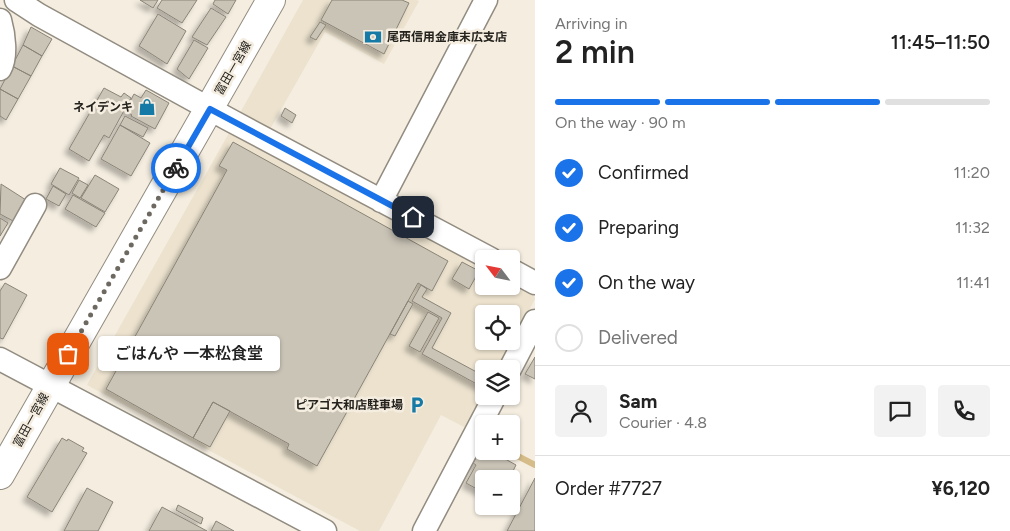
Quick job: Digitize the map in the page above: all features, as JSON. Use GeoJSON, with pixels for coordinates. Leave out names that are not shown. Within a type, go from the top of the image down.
{"type":"FeatureCollection","features":[{"type":"Feature","properties":{"kind":"main road","name":"富田一宮線"},"geometry":{"type":"LineString","coordinates":[[0,475],[271,0]]}},
{"type":"Feature","properties":{"kind":"street"},"geometry":{"type":"LineString","coordinates":[[16,0],[44,8],[210,109],[475,251]]}},
{"type":"Feature","properties":{"kind":"street"},"geometry":{"type":"LineString","coordinates":[[381,201],[486,0]]}},
{"type":"Feature","properties":{"kind":"street"},"geometry":{"type":"LineString","coordinates":[[0,20],[4,62],[0,69]]}},
{"type":"Feature","properties":{"kind":"street"},"geometry":{"type":"LineString","coordinates":[[0,268],[35,205]]}},
{"type":"Feature","properties":{"kind":"street"},"geometry":{"type":"LineString","coordinates":[[520,275],[535,283]]}},
{"type":"Feature","properties":{"kind":"street"},"geometry":{"type":"LineString","coordinates":[[515,360],[535,321]]}},
{"type":"Feature","properties":{"kind":"street"},"geometry":{"type":"LineString","coordinates":[[0,359],[325,531]]}},
{"type":"Feature","properties":{"kind":"street"},"geometry":{"type":"LineString","coordinates":[[424,531],[490,405]]}},
{"type":"Feature","properties":{"kind":"shaded area"},"geometry":{"type":"Polygon","coordinates":[[[303,0],[419,1],[384,64],[325,32],[270,129],[240,113],[303,0]]]}},
{"type":"Feature","properties":{"kind":"shaded area"},"geometry":{"type":"Polygon","coordinates":[[[229,133],[475,262],[475,295],[520,295],[520,286],[533,293],[535,299],[520,327],[520,305],[475,305],[475,350],[508,350],[503,360],[475,360],[475,405],[479,405],[466,428],[441,415],[379,531],[360,531],[87,385],[229,133]]]}},
{"type":"Feature","properties":{"kind":"building"},"geometry":{"type":"Polygon","coordinates":[[[140,0],[158,0],[153,8],[140,0]]]}},
{"type":"Feature","properties":{"kind":"building"},"geometry":{"type":"Polygon","coordinates":[[[162,0],[197,0],[182,23],[157,8],[162,0]]]}},
{"type":"Feature","properties":{"kind":"building"},"geometry":{"type":"Polygon","coordinates":[[[215,0],[236,0],[228,14],[213,4],[215,0]]]}},
{"type":"Feature","properties":{"kind":"building","name":"尾西信用金庫末広支店"},"geometry":{"type":"Polygon","coordinates":[[[332,0],[402,0],[409,3],[384,54],[321,20],[332,0]]]}},
{"type":"Feature","properties":{"kind":"building"},"geometry":{"type":"Polygon","coordinates":[[[211,8],[226,17],[207,45],[192,37],[211,8]]]}},
{"type":"Feature","properties":{"kind":"building"},"geometry":{"type":"Polygon","coordinates":[[[158,14],[186,31],[167,64],[139,46],[158,14]]]}},
{"type":"Feature","properties":{"kind":"building"},"geometry":{"type":"Polygon","coordinates":[[[320,22],[326,25],[316,40],[310,37],[320,22]]]}},
{"type":"Feature","properties":{"kind":"building"},"geometry":{"type":"Polygon","coordinates":[[[31,27],[52,39],[42,56],[23,45],[31,27]]]}},
{"type":"Feature","properties":{"kind":"building"},"geometry":{"type":"Polygon","coordinates":[[[194,40],[208,48],[189,79],[177,69],[194,40]]]}},
{"type":"Feature","properties":{"kind":"building"},"geometry":{"type":"Polygon","coordinates":[[[23,45],[42,56],[31,76],[12,66],[23,45]]]}},
{"type":"Feature","properties":{"kind":"building"},"geometry":{"type":"Polygon","coordinates":[[[12,66],[31,76],[18,99],[0,89],[12,66]]]}},
{"type":"Feature","properties":{"kind":"building"},"geometry":{"type":"Polygon","coordinates":[[[104,88],[121,97],[124,93],[131,98],[109,138],[104,135],[89,161],[69,149],[104,88]]]}},
{"type":"Feature","properties":{"kind":"building"},"geometry":{"type":"Polygon","coordinates":[[[0,89],[18,99],[6,120],[0,116],[0,89]]]}},
{"type":"Feature","properties":{"kind":"building","name":"ネイデンキ"},"geometry":{"type":"Polygon","coordinates":[[[146,90],[169,103],[155,129],[125,111],[134,94],[141,98],[146,90]]]}},
{"type":"Feature","properties":{"kind":"building"},"geometry":{"type":"Polygon","coordinates":[[[285,108],[296,115],[292,123],[281,116],[285,108]]]}},
{"type":"Feature","properties":{"kind":"building"},"geometry":{"type":"Polygon","coordinates":[[[125,116],[148,128],[143,137],[120,125],[125,116]]]}},
{"type":"Feature","properties":{"kind":"building"},"geometry":{"type":"Polygon","coordinates":[[[120,125],[150,143],[131,176],[101,159],[120,125]]]}},
{"type":"Feature","properties":{"kind":"building"},"geometry":{"type":"Polygon","coordinates":[[[233,142],[448,261],[432,291],[418,283],[317,466],[287,449],[289,444],[213,402],[193,438],[106,389],[227,170],[219,166],[233,142]]]}},
{"type":"Feature","properties":{"kind":"building"},"geometry":{"type":"Polygon","coordinates":[[[60,168],[79,178],[69,195],[51,184],[60,168]]]}},
{"type":"Feature","properties":{"kind":"building"},"geometry":{"type":"Polygon","coordinates":[[[95,175],[119,189],[105,212],[81,198],[95,175]]]}},
{"type":"Feature","properties":{"kind":"building"},"geometry":{"type":"Polygon","coordinates":[[[79,180],[88,185],[80,198],[72,193],[79,180]]]}},
{"type":"Feature","properties":{"kind":"building"},"geometry":{"type":"Polygon","coordinates":[[[1,184],[26,200],[13,221],[0,214],[1,184]]]}},
{"type":"Feature","properties":{"kind":"building"},"geometry":{"type":"Polygon","coordinates":[[[53,186],[66,194],[59,206],[46,199],[53,186]]]}},
{"type":"Feature","properties":{"kind":"building"},"geometry":{"type":"Polygon","coordinates":[[[73,195],[105,213],[96,227],[65,209],[73,195]]]}},
{"type":"Feature","properties":{"kind":"building"},"geometry":{"type":"Polygon","coordinates":[[[0,218],[8,223],[0,236],[0,218]]]}},
{"type":"Feature","properties":{"kind":"building"},"geometry":{"type":"Polygon","coordinates":[[[462,262],[475,269],[475,278],[469,289],[452,279],[462,262]]]}},
{"type":"Feature","properties":{"kind":"building"},"geometry":{"type":"Polygon","coordinates":[[[5,283],[27,295],[3,339],[0,338],[0,291],[5,283]]]}},
{"type":"Feature","properties":{"kind":"building"},"geometry":{"type":"Polygon","coordinates":[[[421,285],[427,289],[422,297],[451,313],[432,348],[475,371],[475,383],[422,354],[442,318],[412,301],[421,285]]]}},
{"type":"Feature","properties":{"kind":"building"},"geometry":{"type":"Polygon","coordinates":[[[408,301],[413,304],[395,336],[390,334],[408,301]]]}},
{"type":"Feature","properties":{"kind":"building"},"geometry":{"type":"Polygon","coordinates":[[[428,312],[439,318],[420,352],[409,346],[428,312]]]}},
{"type":"Feature","properties":{"kind":"building"},"geometry":{"type":"Polygon","coordinates":[[[535,357],[535,379],[525,374],[535,357]]]}},
{"type":"Feature","properties":{"kind":"building"},"geometry":{"type":"Polygon","coordinates":[[[213,402],[230,411],[210,447],[193,438],[213,402]]]}},
{"type":"Feature","properties":{"kind":"building"},"geometry":{"type":"Polygon","coordinates":[[[62,438],[67,441],[68,439],[84,448],[82,451],[87,453],[52,512],[27,497],[62,438]]]}},
{"type":"Feature","properties":{"kind":"building"},"geometry":{"type":"Polygon","coordinates":[[[475,459],[507,460],[516,465],[514,470],[475,470],[475,488],[466,483],[476,465],[473,463],[475,459]]]}},
{"type":"Feature","properties":{"kind":"building"},"geometry":{"type":"Polygon","coordinates":[[[535,478],[535,531],[507,531],[515,515],[520,515],[520,506],[535,478]]]}},
{"type":"Feature","properties":{"kind":"building"},"geometry":{"type":"Polygon","coordinates":[[[87,488],[113,502],[98,531],[64,531],[87,488]]]}},
{"type":"Feature","properties":{"kind":"building"},"geometry":{"type":"Polygon","coordinates":[[[178,505],[203,518],[201,524],[176,510],[178,505]]]}},
{"type":"Feature","properties":{"kind":"building"},"geometry":{"type":"Polygon","coordinates":[[[162,507],[207,531],[149,531],[162,507]]]}},
{"type":"Feature","properties":{"kind":"building"},"geometry":{"type":"Polygon","coordinates":[[[216,521],[234,531],[211,531],[216,521]]]}},
{"type":"Feature","properties":{"kind":"waterway"},"geometry":{"type":"LineString","coordinates":[[520,457],[535,465]]}},
{"type":"Feature","properties":{"kind":"way so far"},"geometry":{"type":"LineString","coordinates":[[68,354],[176,168]]}},
{"type":"Feature","properties":{"kind":"place","name":"尾西信用金庫末広支店"},"geometry":{"type":"Point","coordinates":[373,37]}},
{"type":"Feature","properties":{"kind":"place","name":"ネイデンキ"},"geometry":{"type":"Point","coordinates":[147,107]}},
{"type":"Feature","properties":{"kind":"place","name":"ごはんや 一本松食堂"},"geometry":{"type":"Point","coordinates":[68,354]}},
{"type":"Feature","properties":{"kind":"place","name":"ピアゴ大和店駐車場"},"geometry":{"type":"Point","coordinates":[417,405]}},
{"type":"Feature","properties":{"kind":"route"},"geometry":{"type":"LineString","coordinates":[[176,168],[210,109],[413,217]]}}]}
